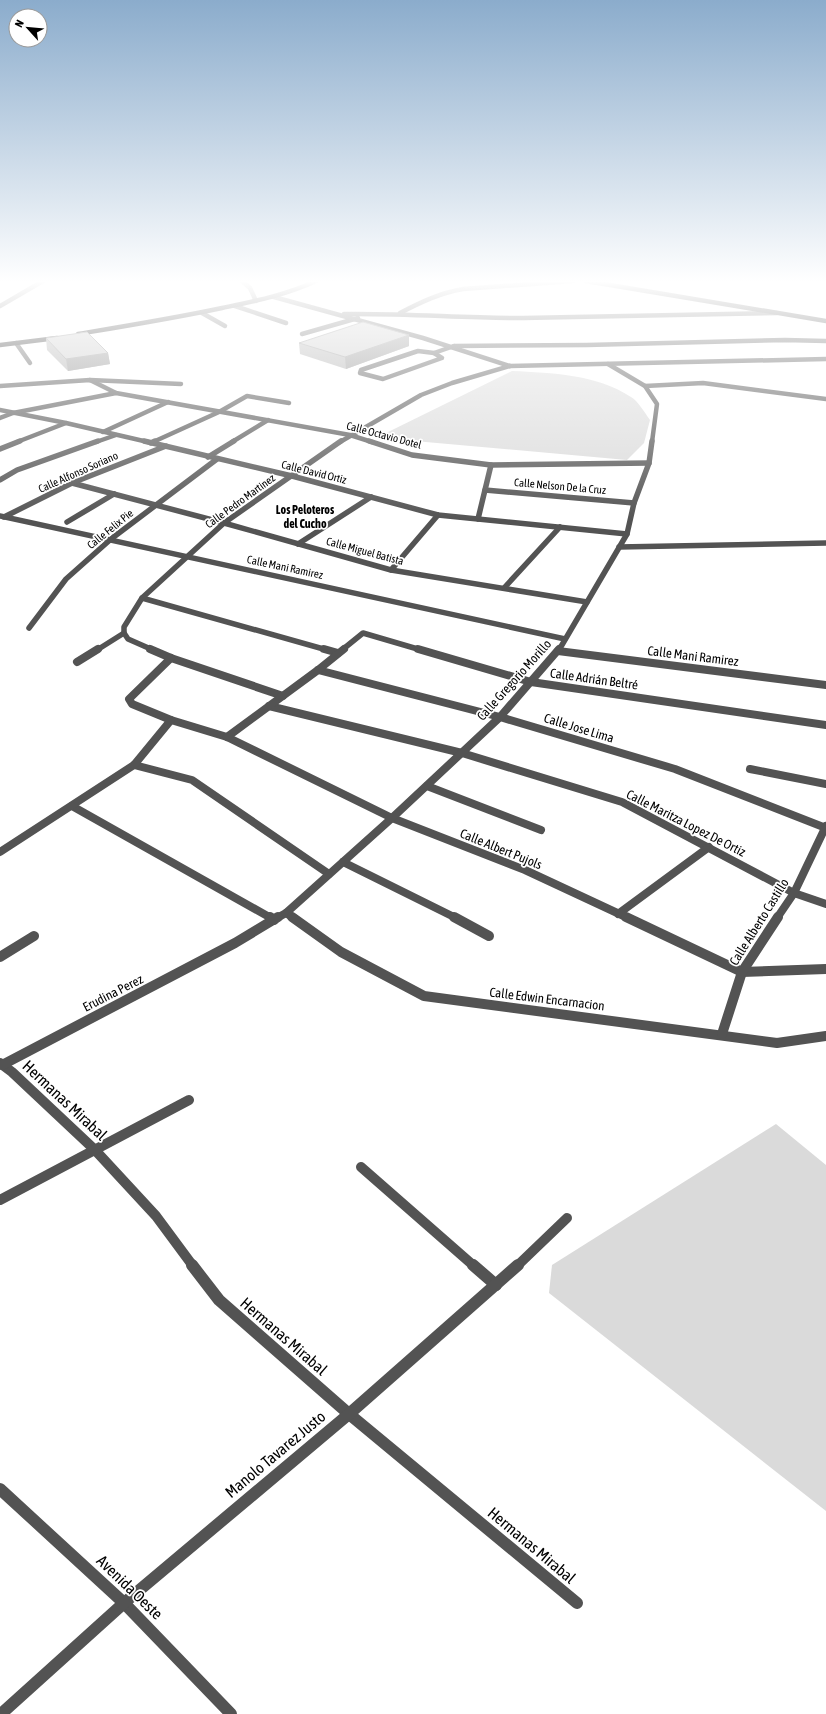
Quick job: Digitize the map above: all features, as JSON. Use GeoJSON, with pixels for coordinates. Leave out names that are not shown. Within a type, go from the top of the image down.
{"type":"FeatureCollection","features":[{"type":"Feature","properties":{"kind":"street"},"geometry":{"type":"LineString","coordinates":[[388,361],[361,370],[360,373],[383,379],[434,361]]}},
{"type":"Feature","properties":{"kind":"street"},"geometry":{"type":"LineString","coordinates":[[496,361],[510,366],[739,361]]}},
{"type":"Feature","properties":{"kind":"street","name":"Calle Gregorio Morillo"},"geometry":{"type":"LineString","coordinates":[[235,943],[286,913],[392,818],[500,717],[558,651],[627,534],[634,503],[649,464],[657,404],[644,386],[608,364]]}},
{"type":"Feature","properties":{"kind":"street","name":"Calle Pedro Martinez"},"geometry":{"type":"LineString","coordinates":[[124,633],[124,627],[142,598],[224,523],[350,435],[421,395],[510,366]]}},
{"type":"Feature","properties":{"kind":"street"},"geometry":{"type":"LineString","coordinates":[[0,386],[90,380],[182,384]]}},
{"type":"Feature","properties":{"kind":"street"},"geometry":{"type":"LineString","coordinates":[[90,380],[116,393]]}},
{"type":"Feature","properties":{"kind":"street"},"geometry":{"type":"LineString","coordinates":[[644,386],[703,383],[826,399]]}},
{"type":"Feature","properties":{"kind":"street"},"geometry":{"type":"LineString","coordinates":[[0,418],[12,413],[116,393]]}},
{"type":"Feature","properties":{"kind":"street","name":"Calle Octavio Dotel"},"geometry":{"type":"LineString","coordinates":[[116,393],[350,435],[412,455],[491,464],[649,464]]}},
{"type":"Feature","properties":{"kind":"street"},"geometry":{"type":"LineString","coordinates":[[152,443],[220,412],[247,396],[289,403]]}},
{"type":"Feature","properties":{"kind":"street"},"geometry":{"type":"LineString","coordinates":[[104,432],[168,402]]}},
{"type":"Feature","properties":{"kind":"street","name":"Calle David Ortiz"},"geometry":{"type":"LineString","coordinates":[[0,410],[66,423],[166,446],[292,476],[438,514],[478,520],[627,534]]}},
{"type":"Feature","properties":{"kind":"street"},"geometry":{"type":"LineString","coordinates":[[208,457],[268,420]]}},
{"type":"Feature","properties":{"kind":"street"},"geometry":{"type":"LineString","coordinates":[[0,449],[66,423]]}},
{"type":"Feature","properties":{"kind":"street"},"geometry":{"type":"LineString","coordinates":[[0,480],[17,470],[117,435]]}},
{"type":"Feature","properties":{"kind":"street","name":"Calle Alfonso Soriano"},"geometry":{"type":"LineString","coordinates":[[2,517],[72,483],[166,446]]}},
{"type":"Feature","properties":{"kind":"street","name":"Calle Felix Pie"},"geometry":{"type":"LineString","coordinates":[[30,628],[66,579],[111,539],[217,459]]}},
{"type":"Feature","properties":{"kind":"street"},"geometry":{"type":"LineString","coordinates":[[478,520],[491,464]]}},
{"type":"Feature","properties":{"kind":"street","name":"Calle Miguel Batista"},"geometry":{"type":"LineString","coordinates":[[72,483],[224,523],[391,570],[587,602]]}},
{"type":"Feature","properties":{"kind":"street","name":"Calle Nelson De la Cruz"},"geometry":{"type":"LineString","coordinates":[[485,490],[634,503]]}},
{"type":"Feature","properties":{"kind":"street"},"geometry":{"type":"LineString","coordinates":[[67,522],[114,494]]}},
{"type":"Feature","properties":{"kind":"street"},"geometry":{"type":"LineString","coordinates":[[298,544],[371,497]]}},
{"type":"Feature","properties":{"kind":"street"},"geometry":{"type":"LineString","coordinates":[[391,570],[438,514]]}},
{"type":"Feature","properties":{"kind":"street","name":"Calle Mani Ramirez"},"geometry":{"type":"LineString","coordinates":[[2,517],[111,539],[565,639]]}},
{"type":"Feature","properties":{"kind":"street"},"geometry":{"type":"LineString","coordinates":[[504,588],[560,527]]}},
{"type":"Feature","properties":{"kind":"street"},"geometry":{"type":"LineString","coordinates":[[619,547],[826,543]]}},
{"type":"Feature","properties":{"kind":"street"},"geometry":{"type":"LineString","coordinates":[[142,598],[338,653]]}},
{"type":"Feature","properties":{"kind":"street"},"geometry":{"type":"LineString","coordinates":[[77,662],[124,633],[128,639],[171,658],[283,696]]}},
{"type":"Feature","properties":{"kind":"street","name":"Calle Adrián Beltré"},"geometry":{"type":"LineString","coordinates":[[338,653],[363,633],[531,682],[826,725]]}},
{"type":"Feature","properties":{"kind":"street","name":"Calle Mani Ramirez"},"geometry":{"type":"LineString","coordinates":[[558,651],[826,685]]}},
{"type":"Feature","properties":{"kind":"street"},"geometry":{"type":"LineString","coordinates":[[227,737],[318,670],[338,653]]}},
{"type":"Feature","properties":{"kind":"street","name":"Calle Albert Pujols"},"geometry":{"type":"LineString","coordinates":[[171,658],[129,699],[132,704],[171,720],[227,737],[392,818],[525,870],[742,972],[826,969]]}},
{"type":"Feature","properties":{"kind":"street","name":"Calle Jose Lima"},"geometry":{"type":"LineString","coordinates":[[318,670],[500,717],[675,769],[826,827]]}},
{"type":"Feature","properties":{"kind":"street","name":"Calle Maritza Lopez De Ortiz"},"geometry":{"type":"LineString","coordinates":[[269,706],[462,753],[622,802],[794,892],[826,904]]}},
{"type":"Feature","properties":{"kind":"street"},"geometry":{"type":"LineString","coordinates":[[0,852],[134,765],[171,720]]}},
{"type":"Feature","properties":{"kind":"street"},"geometry":{"type":"LineString","coordinates":[[134,765],[192,780],[330,874]]}},
{"type":"Feature","properties":{"kind":"street"},"geometry":{"type":"LineString","coordinates":[[750,769],[826,784]]}},
{"type":"Feature","properties":{"kind":"street"},"geometry":{"type":"LineString","coordinates":[[427,786],[541,830]]}},
{"type":"Feature","properties":{"kind":"street"},"geometry":{"type":"LineString","coordinates":[[72,806],[274,920]]}},
{"type":"Feature","properties":{"kind":"street","name":"Calle Alberto Castillo"},"geometry":{"type":"LineString","coordinates":[[722,1034],[742,972],[794,892],[826,827]]}},
{"type":"Feature","properties":{"kind":"street"},"geometry":{"type":"LineString","coordinates":[[618,914],[709,847]]}},
{"type":"Feature","properties":{"kind":"street"},"geometry":{"type":"LineString","coordinates":[[343,862],[419,899],[489,936]]}},
{"type":"Feature","properties":{"kind":"street","name":"Calle Edwin Encarnacion"},"geometry":{"type":"LineString","coordinates":[[286,913],[341,952],[424,996],[722,1034],[777,1043],[826,1036]]}},
{"type":"Feature","properties":{"kind":"street"},"geometry":{"type":"LineString","coordinates":[[0,957],[34,936]]}},
{"type":"Feature","properties":{"kind":"street","name":"Erudina Perez"},"geometry":{"type":"LineString","coordinates":[[1,1064],[235,943]]}},
{"type":"Feature","properties":{"kind":"street","name":"Hermanas Mirabal"},"geometry":{"type":"LineString","coordinates":[[1,1064],[12,1072],[95,1150],[156,1216],[219,1300],[349,1414],[577,1603]]}},
{"type":"Feature","properties":{"kind":"street"},"geometry":{"type":"LineString","coordinates":[[0,1200],[190,1100]]}},
{"type":"Feature","properties":{"kind":"street"},"geometry":{"type":"LineString","coordinates":[[361,1167],[496,1285]]}},
{"type":"Feature","properties":{"kind":"street","name":"Manolo Tavarez Justo"},"geometry":{"type":"LineString","coordinates":[[1,1714],[124,1603],[349,1414],[496,1285],[567,1218]]}},
{"type":"Feature","properties":{"kind":"street","name":"Avenida Oeste"},"geometry":{"type":"LineString","coordinates":[[0,1489],[124,1603],[231,1714]]}},
{"type":"Feature","properties":{"kind":"shaded area"},"geometry":{"type":"Polygon","coordinates":[[[512,371],[573,376],[589,379],[617,389],[636,401],[650,420],[644,443],[627,460],[392,439],[386,433],[512,371]]]}},
{"type":"Feature","properties":{"kind":"shaded area"},"geometry":{"type":"Polygon","coordinates":[[[776,1124],[826,1165],[826,1511],[549,1293],[552,1265],[776,1124]]]}},
{"type":"Feature","properties":{"kind":"district","name":"Los Peloteros del Cucho"},"geometry":{"type":"Point","coordinates":[305,517]}}]}
